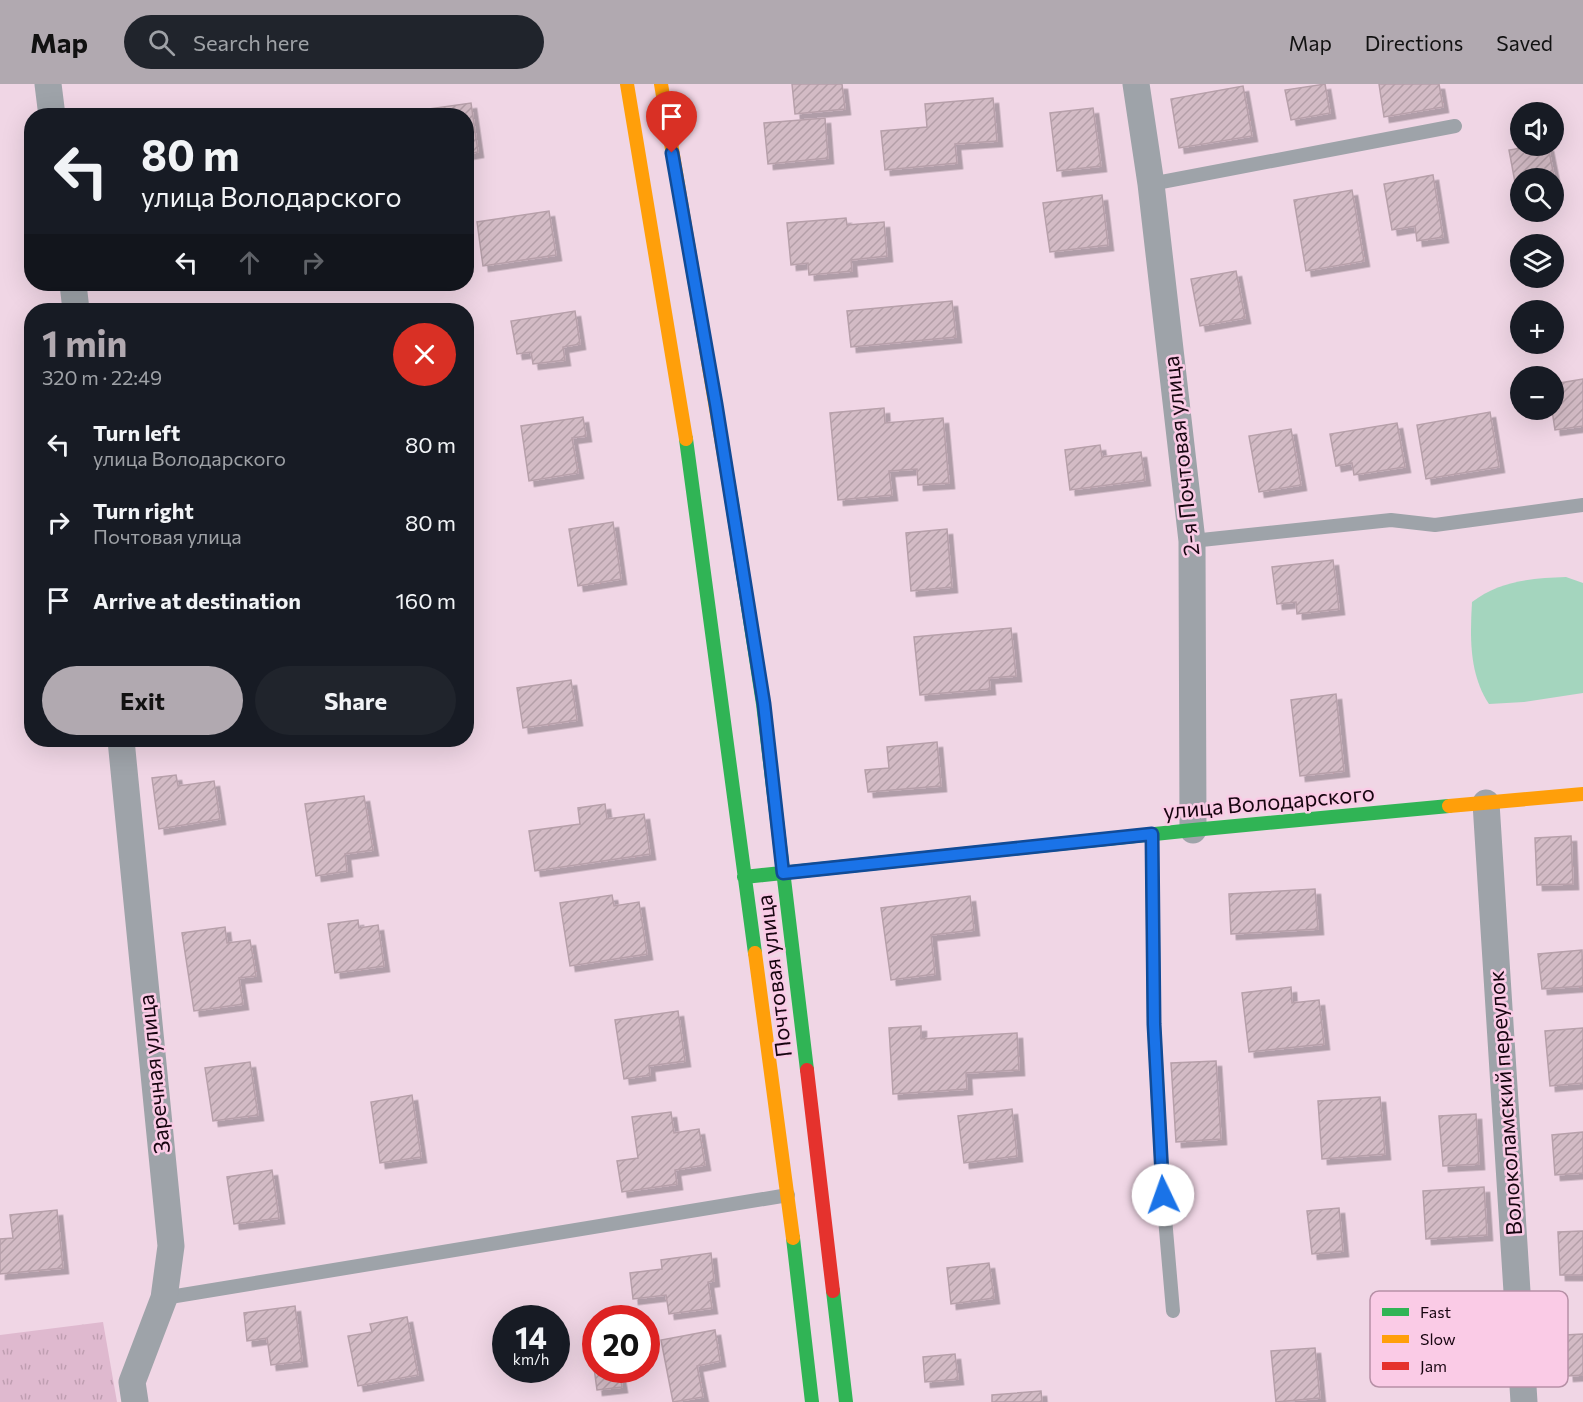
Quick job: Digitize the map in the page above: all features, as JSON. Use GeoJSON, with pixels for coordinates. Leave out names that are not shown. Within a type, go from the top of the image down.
{"type":"FeatureCollection","features":[{"type":"Feature","properties":{"kind":"main road","name":"Почтовая улица"},"geometry":{"type":"LineString","coordinates":[[627,84],[681,402],[788,1195],[812,1402]]}},
{"type":"Feature","properties":{"kind":"main road","name":"Почтовая улица"},"geometry":{"type":"LineString","coordinates":[[661,84],[764,704],[846,1402]]}},
{"type":"Feature","properties":{"kind":"main road","name":"улица Володарского"},"geometry":{"type":"LineString","coordinates":[[744,877],[1152,834],[1583,794]]}},
{"type":"Feature","properties":{"kind":"street"},"geometry":{"type":"LineString","coordinates":[[48,84],[51,108]]}},
{"type":"Feature","properties":{"kind":"street","name":"2-я Почтовая улица"},"geometry":{"type":"LineString","coordinates":[[1136,84],[1151,184],[1192,541],[1193,830]]}},
{"type":"Feature","properties":{"kind":"street","name":"Заречная улица"},"geometry":{"type":"LineString","coordinates":[[122,747],[171,1246],[164,1298],[132,1382],[135,1402]]}},
{"type":"Feature","properties":{"kind":"street","name":"Волоколамский переулок"},"geometry":{"type":"LineString","coordinates":[[1486,803],[1517,1291]]}},
{"type":"Feature","properties":{"kind":"street","name":"Волоколамский переулок"},"geometry":{"type":"LineString","coordinates":[[1523,1387],[1524,1402]]}},
{"type":"Feature","properties":{"kind":"lane"},"geometry":{"type":"LineString","coordinates":[[1151,184],[1455,126]]}},
{"type":"Feature","properties":{"kind":"lane"},"geometry":{"type":"LineString","coordinates":[[1192,541],[1391,520],[1435,525],[1583,505]]}},
{"type":"Feature","properties":{"kind":"lane"},"geometry":{"type":"LineString","coordinates":[[1152,834],[1154,1024],[1163,1195],[1173,1311]]}},
{"type":"Feature","properties":{"kind":"lane"},"geometry":{"type":"LineString","coordinates":[[164,1298],[788,1195]]}},
{"type":"Feature","properties":{"kind":"green space"},"geometry":{"type":"Polygon","coordinates":[[[103,1322],[117,1402],[0,1402],[0,1335],[103,1322]]]}},
{"type":"Feature","properties":{"kind":"shaded area"},"geometry":{"type":"Polygon","coordinates":[[[1566,577],[1583,583],[1583,693],[1524,702],[1489,704],[1482,692],[1474,668],[1471,642],[1472,602],[1493,589],[1516,582],[1566,577]]]}},
{"type":"Feature","properties":{"kind":"building"},"geometry":{"type":"Polygon","coordinates":[[[792,84],[842,84],[845,109],[795,114],[792,84]]]}},
{"type":"Feature","properties":{"kind":"building"},"geometry":{"type":"Polygon","coordinates":[[[1325,84],[1330,113],[1291,120],[1285,90],[1325,84]]]}},
{"type":"Feature","properties":{"kind":"building"},"geometry":{"type":"Polygon","coordinates":[[[1379,84],[1439,84],[1443,107],[1384,117],[1379,84]]]}},
{"type":"Feature","properties":{"kind":"building"},"geometry":{"type":"Polygon","coordinates":[[[1243,86],[1252,136],[1179,148],[1171,99],[1243,86]]]}},
{"type":"Feature","properties":{"kind":"building"},"geometry":{"type":"Polygon","coordinates":[[[993,98],[997,141],[955,144],[957,163],[885,170],[881,131],[927,127],[925,104],[993,98]]]}},
{"type":"Feature","properties":{"kind":"building"},"geometry":{"type":"Polygon","coordinates":[[[471,103],[472,108],[436,108],[471,103]]]}},
{"type":"Feature","properties":{"kind":"building"},"geometry":{"type":"Polygon","coordinates":[[[1093,108],[1101,166],[1057,171],[1050,113],[1093,108]]]}},
{"type":"Feature","properties":{"kind":"building"},"geometry":{"type":"Polygon","coordinates":[[[825,118],[828,158],[768,164],[764,123],[825,118]]]}},
{"type":"Feature","properties":{"kind":"building"},"geometry":{"type":"Polygon","coordinates":[[[474,124],[478,152],[474,153],[474,124]]]}},
{"type":"Feature","properties":{"kind":"building"},"geometry":{"type":"Polygon","coordinates":[[[1510,156],[1550,156],[1552,168],[1512,168],[1510,156]]]}},
{"type":"Feature","properties":{"kind":"building"},"geometry":{"type":"Polygon","coordinates":[[[1433,175],[1443,237],[1417,241],[1415,226],[1392,230],[1384,184],[1433,175]]]}},
{"type":"Feature","properties":{"kind":"building"},"geometry":{"type":"Polygon","coordinates":[[[1352,190],[1364,261],[1306,271],[1294,200],[1352,190]]]}},
{"type":"Feature","properties":{"kind":"building"},"geometry":{"type":"Polygon","coordinates":[[[1102,195],[1108,245],[1050,252],[1043,203],[1102,195]]]}},
{"type":"Feature","properties":{"kind":"building"},"geometry":{"type":"Polygon","coordinates":[[[549,211],[556,255],[483,266],[477,222],[549,211]]]}},
{"type":"Feature","properties":{"kind":"building"},"geometry":{"type":"Polygon","coordinates":[[[846,218],[847,225],[884,222],[887,256],[851,260],[852,271],[809,275],[808,263],[791,265],[787,223],[846,218]]]}},
{"type":"Feature","properties":{"kind":"building"},"geometry":{"type":"Polygon","coordinates":[[[1236,271],[1245,318],[1200,326],[1191,279],[1236,271]]]}},
{"type":"Feature","properties":{"kind":"building"},"geometry":{"type":"Polygon","coordinates":[[[952,301],[956,337],[851,347],[847,311],[952,301]]]}},
{"type":"Feature","properties":{"kind":"building"},"geometry":{"type":"Polygon","coordinates":[[[575,311],[580,344],[563,347],[565,360],[533,364],[531,352],[517,354],[511,321],[575,311]]]}},
{"type":"Feature","properties":{"kind":"building"},"geometry":{"type":"Polygon","coordinates":[[[1583,379],[1583,426],[1555,430],[1554,420],[1564,420],[1564,382],[1583,379]]]}},
{"type":"Feature","properties":{"kind":"building"},"geometry":{"type":"Polygon","coordinates":[[[884,408],[885,423],[943,418],[949,483],[918,485],[917,469],[889,471],[892,495],[838,500],[830,413],[884,408]]]}},
{"type":"Feature","properties":{"kind":"building"},"geometry":{"type":"Polygon","coordinates":[[[1490,412],[1499,467],[1426,479],[1417,425],[1490,412]]]}},
{"type":"Feature","properties":{"kind":"building"},"geometry":{"type":"Polygon","coordinates":[[[583,417],[586,436],[572,438],[578,473],[529,481],[521,426],[583,417]]]}},
{"type":"Feature","properties":{"kind":"building"},"geometry":{"type":"Polygon","coordinates":[[[1397,423],[1405,467],[1354,475],[1352,463],[1336,466],[1330,434],[1397,423]]]}},
{"type":"Feature","properties":{"kind":"building"},"geometry":{"type":"Polygon","coordinates":[[[1291,429],[1301,485],[1259,492],[1249,436],[1291,429]]]}},
{"type":"Feature","properties":{"kind":"building"},"geometry":{"type":"Polygon","coordinates":[[[1100,445],[1102,457],[1141,452],[1145,480],[1070,490],[1065,450],[1100,445]]]}},
{"type":"Feature","properties":{"kind":"building"},"geometry":{"type":"Polygon","coordinates":[[[613,522],[621,579],[578,586],[569,529],[613,522]]]}},
{"type":"Feature","properties":{"kind":"building"},"geometry":{"type":"Polygon","coordinates":[[[947,529],[952,587],[911,591],[906,533],[947,529]]]}},
{"type":"Feature","properties":{"kind":"building"},"geometry":{"type":"Polygon","coordinates":[[[1333,560],[1339,609],[1297,614],[1296,602],[1277,604],[1272,567],[1333,560]]]}},
{"type":"Feature","properties":{"kind":"building"},"geometry":{"type":"Polygon","coordinates":[[[1011,628],[1016,676],[989,678],[990,689],[920,695],[914,637],[1011,628]]]}},
{"type":"Feature","properties":{"kind":"building"},"geometry":{"type":"Polygon","coordinates":[[[571,680],[577,720],[523,728],[517,688],[571,680]]]}},
{"type":"Feature","properties":{"kind":"building"},"geometry":{"type":"Polygon","coordinates":[[[1336,694],[1344,771],[1300,776],[1291,700],[1336,694]]]}},
{"type":"Feature","properties":{"kind":"building"},"geometry":{"type":"Polygon","coordinates":[[[937,742],[941,786],[868,792],[865,770],[889,768],[887,747],[937,742]]]}},
{"type":"Feature","properties":{"kind":"building"},"geometry":{"type":"Polygon","coordinates":[[[176,775],[178,786],[214,781],[220,819],[159,829],[152,778],[176,775]]]}},
{"type":"Feature","properties":{"kind":"building"},"geometry":{"type":"Polygon","coordinates":[[[364,796],[373,850],[345,854],[347,871],[316,876],[305,804],[364,796]]]}},
{"type":"Feature","properties":{"kind":"building"},"geometry":{"type":"Polygon","coordinates":[[[605,804],[607,819],[644,814],[650,854],[535,871],[529,831],[580,824],[578,808],[605,804]]]}},
{"type":"Feature","properties":{"kind":"building"},"geometry":{"type":"Polygon","coordinates":[[[1571,836],[1573,884],[1537,885],[1535,838],[1571,836]]]}},
{"type":"Feature","properties":{"kind":"building"},"geometry":{"type":"Polygon","coordinates":[[[1315,889],[1318,929],[1231,934],[1229,894],[1315,889]]]}},
{"type":"Feature","properties":{"kind":"building"},"geometry":{"type":"Polygon","coordinates":[[[612,895],[614,906],[639,902],[647,954],[570,966],[560,903],[612,895]]]}},
{"type":"Feature","properties":{"kind":"building"},"geometry":{"type":"Polygon","coordinates":[[[970,896],[974,930],[931,935],[935,974],[891,980],[881,908],[970,896]]]}},
{"type":"Feature","properties":{"kind":"building"},"geometry":{"type":"Polygon","coordinates":[[[358,920],[359,928],[378,925],[384,966],[335,973],[328,924],[358,920]]]}},
{"type":"Feature","properties":{"kind":"building"},"geometry":{"type":"Polygon","coordinates":[[[225,927],[227,943],[250,940],[256,976],[239,978],[243,1004],[194,1011],[182,933],[225,927]]]}},
{"type":"Feature","properties":{"kind":"building"},"geometry":{"type":"Polygon","coordinates":[[[1582,950],[1583,986],[1542,989],[1538,954],[1582,950]]]}},
{"type":"Feature","properties":{"kind":"building"},"geometry":{"type":"Polygon","coordinates":[[[1291,987],[1292,1003],[1319,1000],[1324,1044],[1249,1052],[1242,993],[1291,987]]]}},
{"type":"Feature","properties":{"kind":"building"},"geometry":{"type":"Polygon","coordinates":[[[678,1011],[685,1061],[649,1066],[650,1075],[624,1079],[615,1020],[678,1011]]]}},
{"type":"Feature","properties":{"kind":"building"},"geometry":{"type":"Polygon","coordinates":[[[921,1026],[921,1039],[1017,1033],[1019,1070],[966,1073],[967,1089],[893,1094],[889,1028],[921,1026]]]}},
{"type":"Feature","properties":{"kind":"building"},"geometry":{"type":"Polygon","coordinates":[[[1583,1028],[1583,1083],[1550,1086],[1545,1031],[1583,1028]]]}},
{"type":"Feature","properties":{"kind":"building"},"geometry":{"type":"Polygon","coordinates":[[[1216,1061],[1221,1139],[1176,1142],[1171,1063],[1216,1061]]]}},
{"type":"Feature","properties":{"kind":"building"},"geometry":{"type":"Polygon","coordinates":[[[250,1062],[258,1115],[213,1121],[205,1068],[250,1062]]]}},
{"type":"Feature","properties":{"kind":"building"},"geometry":{"type":"Polygon","coordinates":[[[412,1095],[421,1157],[380,1163],[371,1102],[412,1095]]]}},
{"type":"Feature","properties":{"kind":"building"},"geometry":{"type":"Polygon","coordinates":[[[1380,1097],[1385,1154],[1322,1159],[1318,1101],[1380,1097]]]}},
{"type":"Feature","properties":{"kind":"building"},"geometry":{"type":"Polygon","coordinates":[[[1012,1109],[1017,1156],[964,1163],[958,1116],[1012,1109]]]}},
{"type":"Feature","properties":{"kind":"building"},"geometry":{"type":"Polygon","coordinates":[[[671,1112],[674,1133],[699,1129],[705,1165],[675,1170],[677,1184],[622,1192],[617,1161],[638,1158],[632,1117],[671,1112]]]}},
{"type":"Feature","properties":{"kind":"building"},"geometry":{"type":"Polygon","coordinates":[[[1476,1114],[1479,1164],[1443,1166],[1439,1116],[1476,1114]]]}},
{"type":"Feature","properties":{"kind":"building"},"geometry":{"type":"Polygon","coordinates":[[[1583,1132],[1583,1173],[1555,1175],[1552,1135],[1583,1132]]]}},
{"type":"Feature","properties":{"kind":"building"},"geometry":{"type":"Polygon","coordinates":[[[272,1170],[279,1218],[234,1224],[227,1177],[272,1170]]]}},
{"type":"Feature","properties":{"kind":"building"},"geometry":{"type":"Polygon","coordinates":[[[1484,1187],[1487,1235],[1426,1239],[1423,1191],[1484,1187]]]}},
{"type":"Feature","properties":{"kind":"building"},"geometry":{"type":"Polygon","coordinates":[[[1339,1208],[1343,1251],[1312,1254],[1307,1211],[1339,1208]]]}},
{"type":"Feature","properties":{"kind":"building"},"geometry":{"type":"Polygon","coordinates":[[[57,1210],[63,1268],[0,1274],[0,1239],[13,1238],[10,1215],[57,1210]]]}},
{"type":"Feature","properties":{"kind":"building"},"geometry":{"type":"Polygon","coordinates":[[[1583,1231],[1583,1275],[1560,1275],[1558,1232],[1583,1231]]]}},
{"type":"Feature","properties":{"kind":"building"},"geometry":{"type":"Polygon","coordinates":[[[711,1253],[714,1281],[708,1282],[712,1308],[669,1314],[666,1295],[633,1299],[630,1273],[662,1269],[661,1260],[711,1253]]]}},
{"type":"Feature","properties":{"kind":"building"},"geometry":{"type":"Polygon","coordinates":[[[989,1263],[994,1298],[951,1304],[947,1268],[989,1263]]]}},
{"type":"Feature","properties":{"kind":"building"},"geometry":{"type":"Polygon","coordinates":[[[295,1306],[302,1361],[271,1365],[267,1338],[247,1341],[244,1313],[295,1306]]]}},
{"type":"Feature","properties":{"kind":"building"},"geometry":{"type":"Polygon","coordinates":[[[407,1317],[418,1375],[358,1386],[348,1336],[372,1332],[370,1324],[407,1317]]]}},
{"type":"Feature","properties":{"kind":"building"},"geometry":{"type":"Polygon","coordinates":[[[715,1330],[720,1361],[697,1366],[703,1397],[673,1402],[661,1340],[715,1330]]]}},
{"type":"Feature","properties":{"kind":"building"},"geometry":{"type":"Polygon","coordinates":[[[1583,1334],[1583,1375],[1568,1376],[1568,1335],[1583,1334]]]}},
{"type":"Feature","properties":{"kind":"building"},"geometry":{"type":"Polygon","coordinates":[[[1315,1348],[1320,1398],[1276,1402],[1271,1351],[1315,1348]]]}},
{"type":"Feature","properties":{"kind":"building"},"geometry":{"type":"Polygon","coordinates":[[[955,1354],[958,1379],[925,1382],[923,1357],[955,1354]]]}},
{"type":"Feature","properties":{"kind":"building"},"geometry":{"type":"Polygon","coordinates":[[[596,1383],[621,1383],[622,1387],[597,1390],[596,1383]]]}},
{"type":"Feature","properties":{"kind":"building"},"geometry":{"type":"Polygon","coordinates":[[[1041,1391],[1042,1402],[992,1402],[992,1395],[1041,1391]]]}},
{"type":"Feature","properties":{"kind":"traffic: fast"},"geometry":{"type":"LineString","coordinates":[[686,439],[755,953]]}},
{"type":"Feature","properties":{"kind":"traffic: fast"},"geometry":{"type":"LineString","coordinates":[[731,497],[763,704],[807,1070]]}},
{"type":"Feature","properties":{"kind":"traffic: fast"},"geometry":{"type":"LineString","coordinates":[[744,877],[1449,806]]}},
{"type":"Feature","properties":{"kind":"traffic: fast"},"geometry":{"type":"LineString","coordinates":[[793,1238],[812,1402]]}},
{"type":"Feature","properties":{"kind":"traffic: fast"},"geometry":{"type":"LineString","coordinates":[[833,1291],[846,1402]]}},
{"type":"Feature","properties":{"kind":"traffic: slow"},"geometry":{"type":"LineString","coordinates":[[627,84],[686,439]]}},
{"type":"Feature","properties":{"kind":"traffic: slow"},"geometry":{"type":"LineString","coordinates":[[661,84],[731,497]]}},
{"type":"Feature","properties":{"kind":"traffic: slow"},"geometry":{"type":"LineString","coordinates":[[1449,806],[1583,794]]}},
{"type":"Feature","properties":{"kind":"traffic: slow"},"geometry":{"type":"LineString","coordinates":[[755,953],[793,1238]]}},
{"type":"Feature","properties":{"kind":"traffic: jam"},"geometry":{"type":"LineString","coordinates":[[807,1070],[833,1291]]}},
{"type":"Feature","properties":{"kind":"route"},"geometry":{"type":"LineString","coordinates":[[672,153],[716,404],[764,704],[783,873],[1152,834],[1154,1024],[1163,1195]]}}]}
